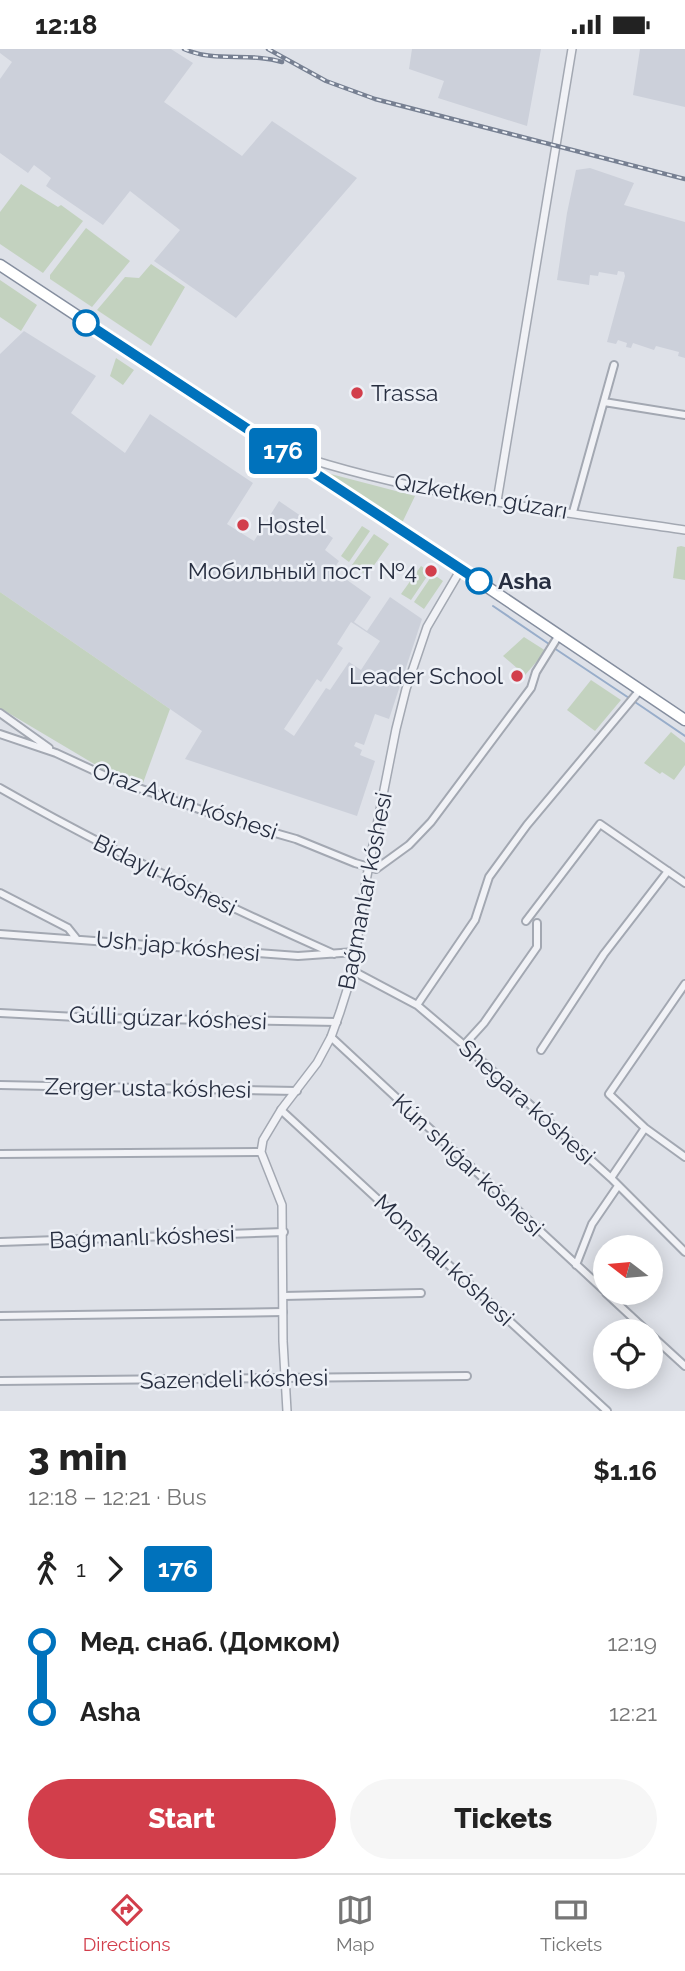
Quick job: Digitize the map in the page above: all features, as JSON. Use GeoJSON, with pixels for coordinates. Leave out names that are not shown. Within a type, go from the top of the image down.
{"type":"FeatureCollection","features":[{"type":"Feature","properties":{"kind":"highway"},"geometry":{"type":"LineString","coordinates":[[0,265],[685,720]]}},
{"type":"Feature","properties":{"kind":"street"},"geometry":{"type":"LineString","coordinates":[[497,501],[572,49]]}},
{"type":"Feature","properties":{"kind":"street"},"geometry":{"type":"LineString","coordinates":[[573,512],[614,365]]}},
{"type":"Feature","properties":{"kind":"street"},"geometry":{"type":"LineString","coordinates":[[604,402],[685,415]]}},
{"type":"Feature","properties":{"kind":"street","name":"Qızketken gúzarı"},"geometry":{"type":"LineString","coordinates":[[281,450],[377,478],[497,501],[685,530]]}},
{"type":"Feature","properties":{"kind":"street","name":"Baǵmanlar kóshesi"},"geometry":{"type":"LineString","coordinates":[[261,1152],[263,1140],[281,1110],[317,1063],[337,1022],[353,971],[396,729],[415,656],[427,627],[461,569]]}},
{"type":"Feature","properties":{"kind":"street"},"geometry":{"type":"LineString","coordinates":[[370,867],[376,869],[409,845],[431,822],[531,688],[536,672],[559,635]]}},
{"type":"Feature","properties":{"kind":"street"},"geometry":{"type":"LineString","coordinates":[[417,1005],[475,920],[489,877],[527,825],[640,690]]}},
{"type":"Feature","properties":{"kind":"street"},"geometry":{"type":"LineString","coordinates":[[0,713],[57,753]]}},
{"type":"Feature","properties":{"kind":"street","name":"Oraz Axun kóshesi"},"geometry":{"type":"LineString","coordinates":[[0,734],[57,753],[110,778],[233,821],[296,839],[370,867]]}},
{"type":"Feature","properties":{"kind":"street","name":"Bidaylı kóshesi"},"geometry":{"type":"LineString","coordinates":[[0,788],[66,826],[211,899],[334,954]]}},
{"type":"Feature","properties":{"kind":"street"},"geometry":{"type":"LineString","coordinates":[[526,921],[600,824],[685,883]]}},
{"type":"Feature","properties":{"kind":"street"},"geometry":{"type":"LineString","coordinates":[[541,1051],[604,954],[668,871]]}},
{"type":"Feature","properties":{"kind":"street"},"geometry":{"type":"LineString","coordinates":[[0,893],[68,928],[76,937]]}},
{"type":"Feature","properties":{"kind":"street"},"geometry":{"type":"LineString","coordinates":[[464,1045],[484,1023],[537,947],[537,923]]}},
{"type":"Feature","properties":{"kind":"street","name":"Ush jap kóshesi"},"geometry":{"type":"LineString","coordinates":[[0,934],[76,937],[298,956],[355,952]]}},
{"type":"Feature","properties":{"kind":"street","name":"Shegara kóshesi"},"geometry":{"type":"LineString","coordinates":[[353,971],[417,1005],[611,1178],[685,1252]]}},
{"type":"Feature","properties":{"kind":"street"},"geometry":{"type":"LineString","coordinates":[[685,984],[609,1094],[645,1128],[685,1157]]}},
{"type":"Feature","properties":{"kind":"street","name":"Gúlli gúzar kóshesi"},"geometry":{"type":"LineString","coordinates":[[0,1013],[96,1018],[337,1022]]}},
{"type":"Feature","properties":{"kind":"street","name":"Kún shıǵar kóshesi"},"geometry":{"type":"LineString","coordinates":[[331,1037],[593,1281]]}},
{"type":"Feature","properties":{"kind":"street","name":"Zerger usta kóshesi"},"geometry":{"type":"LineString","coordinates":[[0,1085],[297,1091]]}},
{"type":"Feature","properties":{"kind":"street","name":"Monshalı kóshesi"},"geometry":{"type":"LineString","coordinates":[[281,1110],[607,1411]]}},
{"type":"Feature","properties":{"kind":"street"},"geometry":{"type":"LineString","coordinates":[[611,1178],[645,1128]]}},
{"type":"Feature","properties":{"kind":"street"},"geometry":{"type":"LineString","coordinates":[[0,1154],[261,1152],[279,1193],[284,1232],[287,1411]]}},
{"type":"Feature","properties":{"kind":"street"},"geometry":{"type":"LineString","coordinates":[[576,1265],[592,1224],[618,1186]]}},
{"type":"Feature","properties":{"kind":"street","name":"Baǵmanlı kóshesi"},"geometry":{"type":"LineString","coordinates":[[0,1242],[284,1232]]}},
{"type":"Feature","properties":{"kind":"street"},"geometry":{"type":"LineString","coordinates":[[283,1296],[421,1293]]}},
{"type":"Feature","properties":{"kind":"street","name":"Kún shıǵar kóshesi"},"geometry":{"type":"LineString","coordinates":[[619,1305],[634,1319]]}},
{"type":"Feature","properties":{"kind":"street"},"geometry":{"type":"LineString","coordinates":[[0,1317],[284,1312]]}},
{"type":"Feature","properties":{"kind":"street","name":"Kún shıǵar kóshesi"},"geometry":{"type":"LineString","coordinates":[[663,1346],[685,1366]]}},
{"type":"Feature","properties":{"kind":"street","name":"Sazendeli kóshesi"},"geometry":{"type":"LineString","coordinates":[[0,1381],[467,1376]]}},
{"type":"Feature","properties":{"kind":"shaded area"},"geometry":{"type":"Polygon","coordinates":[[[0,49],[171,49],[193,63],[164,102],[242,156],[272,121],[357,178],[236,318],[154,261],[180,230],[130,191],[103,225],[46,186],[51,178],[34,165],[28,173],[0,153],[0,79],[12,62],[0,53],[0,49]]]}},
{"type":"Feature","properties":{"kind":"shaded area"},"geometry":{"type":"Polygon","coordinates":[[[412,49],[541,49],[527,126],[438,98],[444,81],[409,69],[412,49]]]}},
{"type":"Feature","properties":{"kind":"shaded area"},"geometry":{"type":"Polygon","coordinates":[[[640,49],[685,49],[685,107],[633,95],[640,49]]]}},
{"type":"Feature","properties":{"kind":"shaded area"},"geometry":{"type":"Polygon","coordinates":[[[590,168],[634,183],[624,205],[685,222],[685,358],[678,356],[679,352],[656,346],[654,350],[633,343],[631,348],[626,347],[627,343],[618,340],[616,344],[607,342],[624,272],[618,271],[617,275],[599,272],[598,276],[590,275],[589,285],[557,280],[576,170],[590,168]]]}},
{"type":"Feature","properties":{"kind":"shaded area"},"geometry":{"type":"Polygon","coordinates":[[[24,331],[96,376],[71,413],[125,453],[150,414],[253,483],[227,524],[254,541],[279,501],[333,538],[325,550],[339,561],[333,570],[371,597],[354,622],[367,631],[390,597],[422,619],[389,719],[375,714],[364,745],[356,742],[354,746],[362,750],[360,755],[375,761],[357,816],[185,759],[202,731],[0,592],[0,354],[24,331]],[[351,622],[337,644],[343,648],[321,682],[317,679],[284,729],[294,736],[326,688],[330,690],[349,662],[361,670],[380,641],[351,622]]]}},
{"type":"Feature","properties":{"kind":"green space"},"geometry":{"type":"Polygon","coordinates":[[[21,184],[58,207],[61,205],[83,221],[43,273],[0,244],[0,212],[21,184]]]}},
{"type":"Feature","properties":{"kind":"green space"},"geometry":{"type":"Polygon","coordinates":[[[86,228],[130,261],[92,307],[50,279],[50,275],[86,228]]]}},
{"type":"Feature","properties":{"kind":"green space"},"geometry":{"type":"Polygon","coordinates":[[[151,264],[185,287],[151,346],[97,310],[125,277],[139,278],[151,264]]]}},
{"type":"Feature","properties":{"kind":"green space"},"geometry":{"type":"Polygon","coordinates":[[[0,280],[37,305],[21,331],[0,317],[0,280]]]}},
{"type":"Feature","properties":{"kind":"green space"},"geometry":{"type":"Polygon","coordinates":[[[116,358],[134,370],[123,385],[110,376],[116,358]]]}},
{"type":"Feature","properties":{"kind":"green space"},"geometry":{"type":"Polygon","coordinates":[[[323,472],[415,496],[402,523],[323,472]]]}},
{"type":"Feature","properties":{"kind":"green space"},"geometry":{"type":"Polygon","coordinates":[[[362,526],[370,531],[349,562],[341,556],[362,526]]]}},
{"type":"Feature","properties":{"kind":"green space"},"geometry":{"type":"Polygon","coordinates":[[[374,534],[389,544],[370,571],[369,577],[352,565],[374,534]]]}},
{"type":"Feature","properties":{"kind":"green space"},"geometry":{"type":"Polygon","coordinates":[[[677,547],[685,547],[685,580],[673,578],[677,547]]]}},
{"type":"Feature","properties":{"kind":"green space"},"geometry":{"type":"Polygon","coordinates":[[[421,566],[430,572],[411,600],[401,594],[421,566]]]}},
{"type":"Feature","properties":{"kind":"green space"},"geometry":{"type":"Polygon","coordinates":[[[433,574],[443,581],[424,609],[414,602],[433,574]]]}},
{"type":"Feature","properties":{"kind":"green space"},"geometry":{"type":"Polygon","coordinates":[[[0,592],[170,709],[143,783],[106,771],[0,708],[0,592]]]}},
{"type":"Feature","properties":{"kind":"green space"},"geometry":{"type":"Polygon","coordinates":[[[524,637],[546,651],[525,675],[503,656],[524,637]]]}},
{"type":"Feature","properties":{"kind":"green space"},"geometry":{"type":"Polygon","coordinates":[[[591,680],[621,700],[595,731],[567,710],[591,680]]]}},
{"type":"Feature","properties":{"kind":"green space"},"geometry":{"type":"Polygon","coordinates":[[[671,732],[685,743],[685,765],[674,780],[644,763],[671,732]]]}},
{"type":"Feature","properties":{"kind":"waterway"},"geometry":{"type":"LineString","coordinates":[[493,606],[549,644]]}},
{"type":"Feature","properties":{"kind":"waterway"},"geometry":{"type":"LineString","coordinates":[[554,648],[629,698]]}},
{"type":"Feature","properties":{"kind":"waterway"},"geometry":{"type":"LineString","coordinates":[[635,702],[685,736]]}},
{"type":"Feature","properties":{"kind":"railway"},"geometry":{"type":"LineString","coordinates":[[184,49],[208,56],[282,62]]}},
{"type":"Feature","properties":{"kind":"railway"},"geometry":{"type":"LineString","coordinates":[[268,49],[326,81],[375,99],[685,179]]}},
{"type":"Feature","properties":{"kind":"bus line","name":"176"},"geometry":{"type":"LineString","coordinates":[[86,323],[479,581]]}},
{"type":"Feature","properties":{"kind":"place","name":"Trassa"},"geometry":{"type":"Point","coordinates":[357,393]}},
{"type":"Feature","properties":{"kind":"place","name":"Hostel"},"geometry":{"type":"Point","coordinates":[243,525]}},
{"type":"Feature","properties":{"kind":"place","name":"Мобильный пост №4"},"geometry":{"type":"Point","coordinates":[431,571]}},
{"type":"Feature","properties":{"kind":"place","name":"Asha"},"geometry":{"type":"Point","coordinates":[479,581]}},
{"type":"Feature","properties":{"kind":"place","name":"Leader School"},"geometry":{"type":"Point","coordinates":[517,676]}}]}
